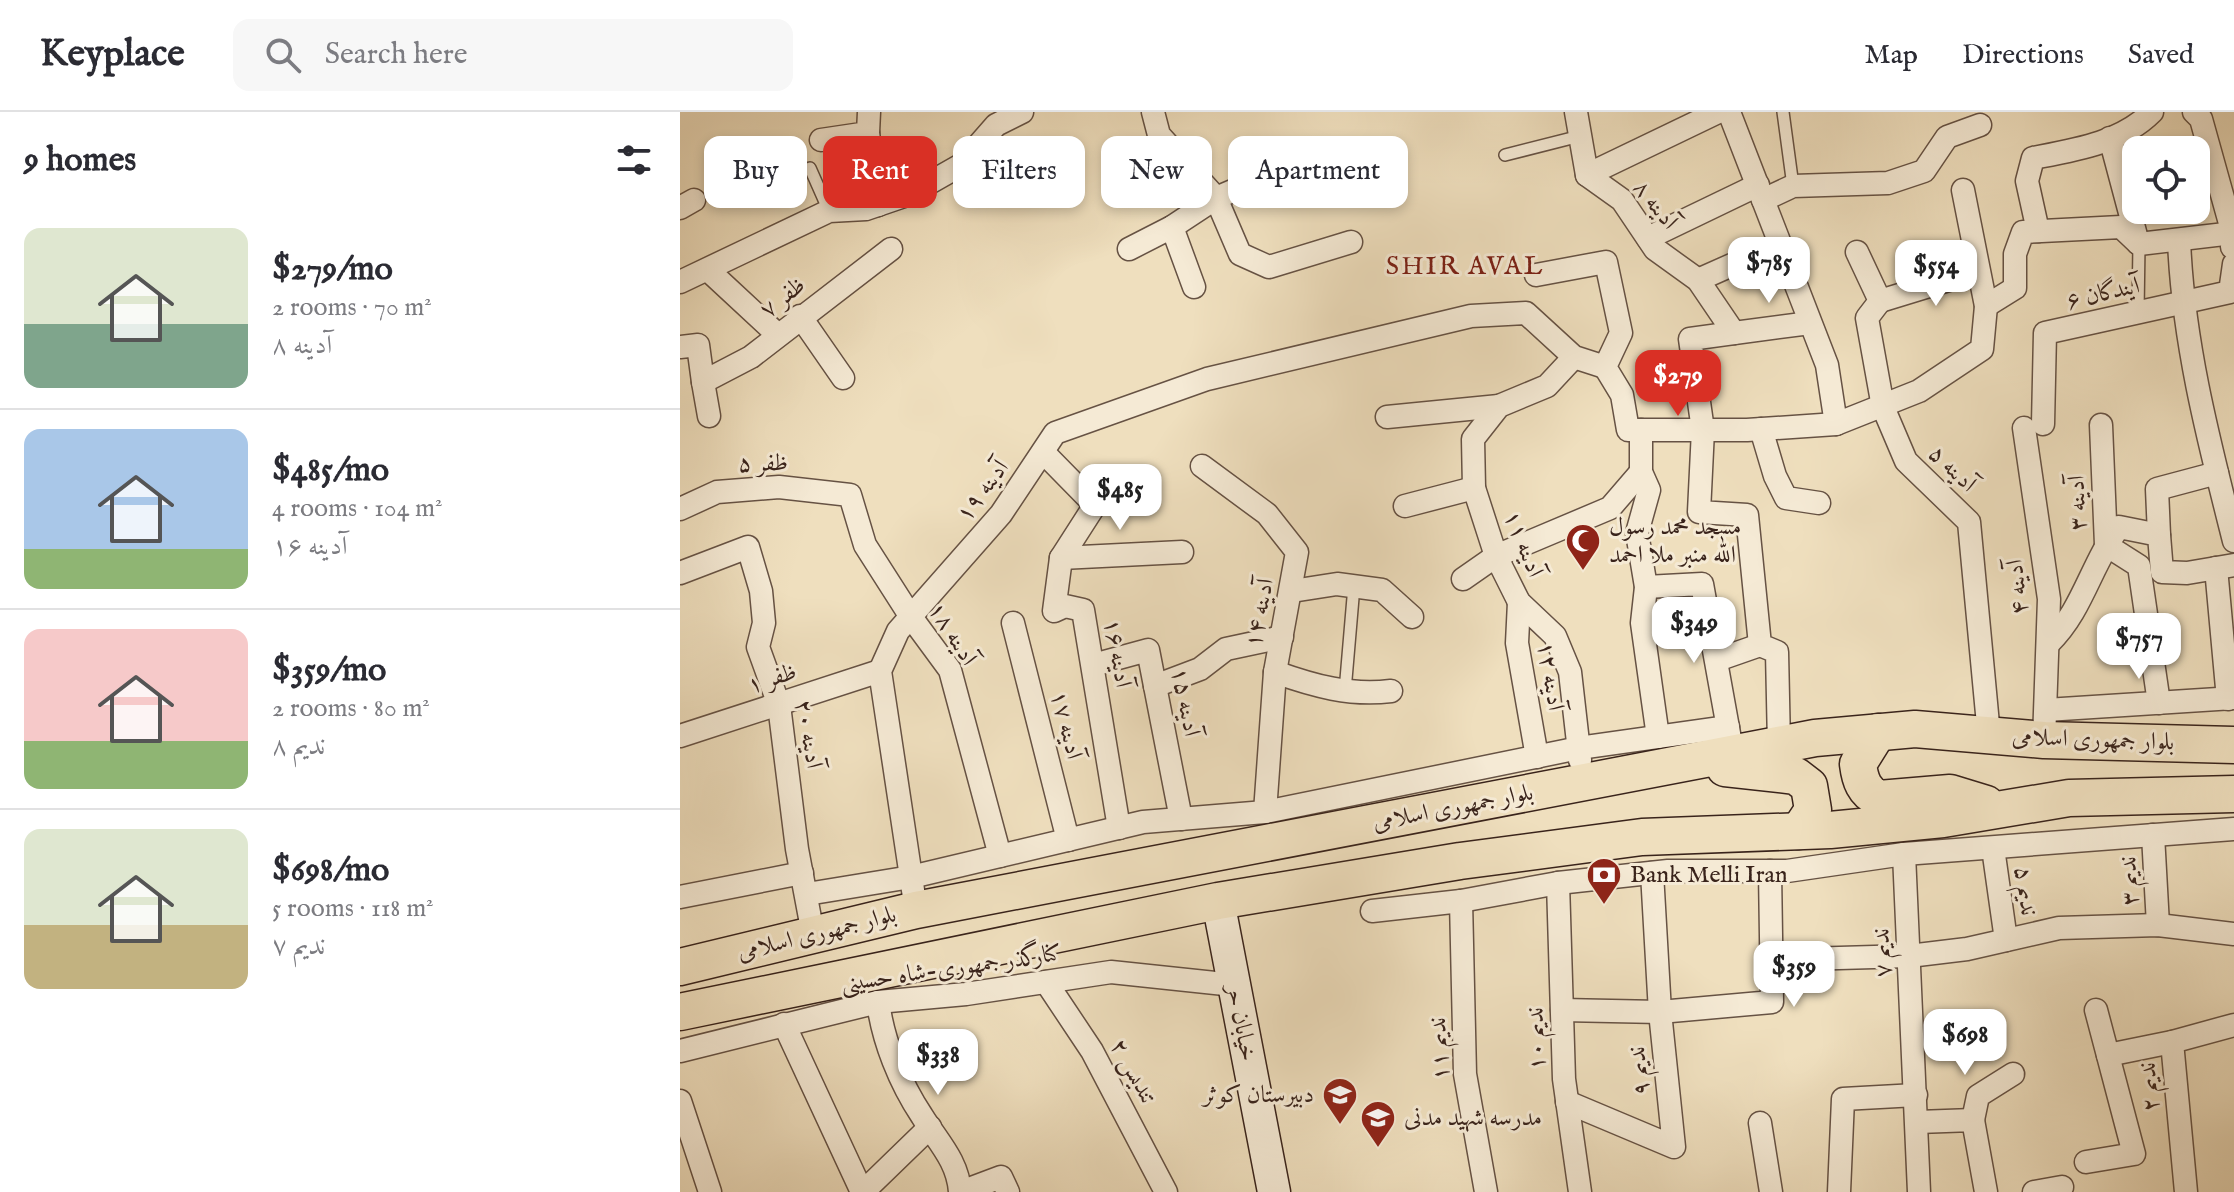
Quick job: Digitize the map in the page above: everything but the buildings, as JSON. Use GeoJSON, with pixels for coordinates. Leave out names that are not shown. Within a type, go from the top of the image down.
{"type":"FeatureCollection","features":[{"type":"Feature","properties":{"kind":"main road","name":"بلوار جمهوری اسلامی"},"geometry":{"type":"LineString","coordinates":[[680,967],[813,934],[914,893],[1581,766],[1730,741],[1779,745],[1915,729],[1989,735],[2045,725],[2234,745]]}},
{"type":"Feature","properties":{"kind":"main road"},"geometry":{"type":"LineString","coordinates":[[1878,732],[1858,764],[1862,785],[1871,795],[1879,799],[1950,793],[2004,809]]}},
{"type":"Feature","properties":{"kind":"main road"},"geometry":{"type":"LineString","coordinates":[[1666,751],[1796,776],[1809,786],[1813,810],[1799,831]]}},
{"type":"Feature","properties":{"kind":"main road","name":"بلوار جمهوری اسلامی"},"geometry":{"type":"LineString","coordinates":[[680,1012],[814,999],[1218,901],[1460,861],[1622,840],[1799,831],[1943,819],[2069,798],[2233,823]]}},
{"type":"Feature","properties":{"kind":"main road","name":"خیابان حر"},"geometry":{"type":"LineString","coordinates":[[1218,901],[1274,1192]]}},
{"type":"Feature","properties":{"kind":"street"},"geometry":{"type":"LineString","coordinates":[[937,179],[961,165],[996,125],[1022,112]]}},
{"type":"Feature","properties":{"kind":"street"},"geometry":{"type":"LineString","coordinates":[[1153,112],[1159,135],[1216,198],[1240,254],[1269,267],[1351,242]]}},
{"type":"Feature","properties":{"kind":"street"},"geometry":{"type":"LineString","coordinates":[[1576,112],[1587,175],[1718,112]]}},
{"type":"Feature","properties":{"kind":"street"},"geometry":{"type":"LineString","coordinates":[[1729,112],[1827,365],[1836,424]]}},
{"type":"Feature","properties":{"kind":"street"},"geometry":{"type":"LineString","coordinates":[[2038,231],[2027,181],[2033,158],[2083,148],[2136,129],[2152,112]]}},
{"type":"Feature","properties":{"kind":"street"},"geometry":{"type":"LineString","coordinates":[[2194,112],[2201,119],[2233,234],[2233,264]]}},
{"type":"Feature","properties":{"kind":"street"},"geometry":{"type":"LineString","coordinates":[[821,140],[869,122]]}},
{"type":"Feature","properties":{"kind":"street"},"geometry":{"type":"LineString","coordinates":[[1648,238],[1760,192],[1793,186],[1888,183],[1924,171],[1947,137],[1980,125]]}},
{"type":"Feature","properties":{"kind":"street"},"geometry":{"type":"LineString","coordinates":[[2110,138],[2139,244]]}},
{"type":"Feature","properties":{"kind":"street","name":"آدینه ۸"},"geometry":{"type":"LineString","coordinates":[[1587,175],[1622,200],[1655,249],[1698,280],[1734,333]]}},
{"type":"Feature","properties":{"kind":"street"},"geometry":{"type":"LineString","coordinates":[[1574,357],[1605,367],[1622,395],[1628,430],[1761,429],[1836,424],[1883,407],[1919,391],[1982,349],[1986,306],[1963,190]]}},
{"type":"Feature","properties":{"kind":"street"},"geometry":{"type":"LineString","coordinates":[[1129,249],[1228,193]]}},
{"type":"Feature","properties":{"kind":"street"},"geometry":{"type":"LineString","coordinates":[[680,282],[829,211],[854,208]]}},
{"type":"Feature","properties":{"kind":"street"},"geometry":{"type":"LineString","coordinates":[[1172,227],[1194,287]]}},
{"type":"Feature","properties":{"kind":"street"},"geometry":{"type":"LineString","coordinates":[[1986,306],[2015,288],[2015,254],[2023,232],[2121,227],[2139,244],[2233,234]]}},
{"type":"Feature","properties":{"kind":"street"},"geometry":{"type":"LineString","coordinates":[[2179,240],[2182,303],[2234,541]]}},
{"type":"Feature","properties":{"kind":"street"},"geometry":{"type":"LineString","coordinates":[[1698,280],[1779,244]]}},
{"type":"Feature","properties":{"kind":"street","name":"ظفر ۷"},"geometry":{"type":"LineString","coordinates":[[703,382],[751,357],[800,316],[891,249]]}},
{"type":"Feature","properties":{"kind":"street"},"geometry":{"type":"LineString","coordinates":[[1857,252],[1880,301],[1978,271]]}},
{"type":"Feature","properties":{"kind":"street"},"geometry":{"type":"LineString","coordinates":[[1536,275],[1606,262],[1621,333],[1605,367]]}},
{"type":"Feature","properties":{"kind":"street","name":"آیندگان ۶"},"geometry":{"type":"LineString","coordinates":[[2034,426],[2045,333],[2230,292],[2233,264]]}},
{"type":"Feature","properties":{"kind":"street"},"geometry":{"type":"LineString","coordinates":[[708,270],[778,335]]}},
{"type":"Feature","properties":{"kind":"street","name":"آدینه ۵"},"geometry":{"type":"LineString","coordinates":[[1880,301],[1867,318],[1883,407],[1906,461],[1969,522],[1989,735]]}},
{"type":"Feature","properties":{"kind":"street","name":"آدینه ۱۹"},"geometry":{"type":"LineString","coordinates":[[880,671],[898,631],[1001,514],[1055,433],[1207,379],[1471,316],[1526,313],[1574,357]]}},
{"type":"Feature","properties":{"kind":"street"},"geometry":{"type":"LineString","coordinates":[[800,316],[843,378]]}},
{"type":"Feature","properties":{"kind":"street"},"geometry":{"type":"LineString","coordinates":[[1760,645],[1747,515],[1699,512],[1703,430],[1690,339],[1810,323]]}},
{"type":"Feature","properties":{"kind":"street"},"geometry":{"type":"LineString","coordinates":[[680,347],[698,345],[709,416]]}},
{"type":"Feature","properties":{"kind":"street","name":"آدینه ۱۱"},"geometry":{"type":"LineString","coordinates":[[1574,357],[1547,386],[1499,406],[1473,439],[1474,488],[1496,556],[1519,602],[1555,636],[1570,672],[1581,766]]}},
{"type":"Feature","properties":{"kind":"street"},"geometry":{"type":"LineString","coordinates":[[1387,417],[1499,406]]}},
{"type":"Feature","properties":{"kind":"street","name":"آدینه ۳"},"geometry":{"type":"LineString","coordinates":[[2101,425],[2106,545],[2139,566],[2159,703]]}},
{"type":"Feature","properties":{"kind":"street","name":"آدینه ۴"},"geometry":{"type":"LineString","coordinates":[[2034,426],[2049,599],[2045,725]]}},
{"type":"Feature","properties":{"kind":"street"},"geometry":{"type":"LineString","coordinates":[[1761,429],[1775,476],[1786,498],[1819,503]]}},
{"type":"Feature","properties":{"kind":"street"},"geometry":{"type":"LineString","coordinates":[[1641,430],[1641,472],[1649,490],[1637,533],[1646,587],[1642,623],[1666,751]]}},
{"type":"Feature","properties":{"kind":"street","name":"آدینه ۱۶"},"geometry":{"type":"LineString","coordinates":[[1043,452],[1095,505],[1061,558],[1054,611],[1065,606],[1083,610],[1119,828]]}},
{"type":"Feature","properties":{"kind":"street","name":"آدینه ۱۴"},"geometry":{"type":"LineString","coordinates":[[1202,466],[1267,514],[1297,552],[1275,672],[1265,812]]}},
{"type":"Feature","properties":{"kind":"street"},"geometry":{"type":"LineString","coordinates":[[1463,579],[1496,556],[1610,508],[1641,472]]}},
{"type":"Feature","properties":{"kind":"street"},"geometry":{"type":"LineString","coordinates":[[2045,725],[2159,703],[2231,698],[2225,566],[2187,573],[2162,572],[2159,535],[2157,489],[2217,473]]}},
{"type":"Feature","properties":{"kind":"street","name":"ظفر ۵"},"geometry":{"type":"LineString","coordinates":[[680,509],[717,492],[779,487],[850,495]]}},
{"type":"Feature","properties":{"kind":"street"},"geometry":{"type":"LineString","coordinates":[[1405,506],[1474,488]]}},
{"type":"Feature","properties":{"kind":"street","name":"آدینه ۱۸"},"geometry":{"type":"LineString","coordinates":[[850,495],[865,545],[911,617],[950,670],[1000,856]]}},
{"type":"Feature","properties":{"kind":"street"},"geometry":{"type":"LineString","coordinates":[[2049,643],[2069,623],[2106,545],[2119,527],[2159,535]]}},
{"type":"Feature","properties":{"kind":"street","name":"آدینه ۲۰"},"geometry":{"type":"LineString","coordinates":[[680,573],[748,547],[761,591],[764,623],[758,647],[779,705],[813,934]]}},
{"type":"Feature","properties":{"kind":"street"},"geometry":{"type":"LineString","coordinates":[[1061,558],[1182,552]]}},
{"type":"Feature","properties":{"kind":"street"},"geometry":{"type":"LineString","coordinates":[[1292,591],[1337,584],[1382,590],[1412,617]]}},
{"type":"Feature","properties":{"kind":"street"},"geometry":{"type":"LineString","coordinates":[[1646,587],[1702,584],[1730,741]]}},
{"type":"Feature","properties":{"kind":"street","name":"آدینه ۱۲"},"geometry":{"type":"LineString","coordinates":[[1519,602],[1517,643],[1537,757]]}},
{"type":"Feature","properties":{"kind":"street","name":"آدینه ۱۷"},"geometry":{"type":"LineString","coordinates":[[1013,623],[1068,840]]}},
{"type":"Feature","properties":{"kind":"street"},"geometry":{"type":"LineString","coordinates":[[1155,686],[1200,669],[1226,649],[1282,637]]}},
{"type":"Feature","properties":{"kind":"street"},"geometry":{"type":"LineString","coordinates":[[1717,660],[1760,645],[1777,652],[1779,745]]}},
{"type":"Feature","properties":{"kind":"street","name":"آدینه ۱۵"},"geometry":{"type":"LineString","coordinates":[[1093,665],[1148,650],[1181,819]]}},
{"type":"Feature","properties":{"kind":"street"},"geometry":{"type":"LineString","coordinates":[[880,671],[914,893]]}},
{"type":"Feature","properties":{"kind":"street","name":"ظفر ۱"},"geometry":{"type":"LineString","coordinates":[[680,736],[880,671]]}},
{"type":"Feature","properties":{"kind":"street"},"geometry":{"type":"LineString","coordinates":[[1275,672],[1314,686],[1362,694],[1391,691]]}},
{"type":"Feature","properties":{"kind":"street"},"geometry":{"type":"LineString","coordinates":[[680,897],[804,884],[914,893],[1000,856],[1119,828],[1265,812],[1537,757],[1581,766]]}},
{"type":"Feature","properties":{"kind":"street"},"geometry":{"type":"LineString","coordinates":[[1372,911],[1461,901],[1558,883],[1622,876],[1770,871],[1904,854],[2153,835],[2233,823]]}},
{"type":"Feature","properties":{"kind":"street","name":"ندیم ۳"},"geometry":{"type":"LineString","coordinates":[[2153,835],[2158,925]]}},
{"type":"Feature","properties":{"kind":"street"},"geometry":{"type":"LineString","coordinates":[[1622,840],[1622,876]]}},
{"type":"Feature","properties":{"kind":"street","name":"ندیم ۵"},"geometry":{"type":"LineString","coordinates":[[1993,848],[2006,940]]}},
{"type":"Feature","properties":{"kind":"street","name":"ندیم ۷"},"geometry":{"type":"LineString","coordinates":[[1904,854],[1919,1192]]}},
{"type":"Feature","properties":{"kind":"street"},"geometry":{"type":"LineString","coordinates":[[1562,1010],[1660,1012],[1772,1002],[1770,871]]}},
{"type":"Feature","properties":{"kind":"street","name":"ندیم ۹"},"geometry":{"type":"LineString","coordinates":[[1567,1102],[1674,1147],[1660,1012],[1652,873]]}},
{"type":"Feature","properties":{"kind":"street","name":"ندیم ۱۰"},"geometry":{"type":"LineString","coordinates":[[1558,883],[1567,1102],[1580,1192]]}},
{"type":"Feature","properties":{"kind":"street","name":"ندیم ۱۱"},"geometry":{"type":"LineString","coordinates":[[1461,901],[1465,1074],[1486,1192]]}},
{"type":"Feature","properties":{"kind":"street"},"geometry":{"type":"LineString","coordinates":[[1771,960],[1909,956],[2059,928],[2158,925],[2234,934]]}},
{"type":"Feature","properties":{"kind":"street","name":"کنارگذر جمهوری-شاه حسینی"},"geometry":{"type":"LineString","coordinates":[[680,1051],[784,1024],[814,999],[878,1002],[966,994],[1111,972],[1234,985]]}},
{"type":"Feature","properties":{"kind":"street","name":"تندیس ۲"},"geometry":{"type":"LineString","coordinates":[[1046,982],[1092,1051],[1166,1192]]}},
{"type":"Feature","properties":{"kind":"street"},"geometry":{"type":"LineString","coordinates":[[878,1002],[882,1033],[930,1127],[958,1170],[961,1192],[1001,1177],[1008,1192]]}},
{"type":"Feature","properties":{"kind":"street"},"geometry":{"type":"LineString","coordinates":[[2086,1162],[2134,1154],[2096,1010]]}},
{"type":"Feature","properties":{"kind":"street"},"geometry":{"type":"LineString","coordinates":[[784,1024],[863,1192],[930,1127]]}},
{"type":"Feature","properties":{"kind":"street","name":"ندیم ۲"},"geometry":{"type":"LineString","coordinates":[[2186,1192],[2172,1042],[2234,1025]]}},
{"type":"Feature","properties":{"kind":"street"},"geometry":{"type":"LineString","coordinates":[[2108,1055],[2172,1042]]}},
{"type":"Feature","properties":{"kind":"street"},"geometry":{"type":"LineString","coordinates":[[1986,1192],[1973,1120],[1978,1096],[2013,1074]]}},
{"type":"Feature","properties":{"kind":"street"},"geometry":{"type":"LineString","coordinates":[[1839,1192],[1843,1099],[1916,1095]]}},
{"type":"Feature","properties":{"kind":"street"},"geometry":{"type":"LineString","coordinates":[[680,1101],[710,1192]]}},
{"type":"Feature","properties":{"kind":"street"},"geometry":{"type":"LineString","coordinates":[[1918,1122],[1973,1120]]}},
{"type":"Feature","properties":{"kind":"street"},"geometry":{"type":"LineString","coordinates":[[1760,1123],[1771,1192]]}},
{"type":"Feature","properties":{"kind":"street"},"geometry":{"type":"LineString","coordinates":[[2034,1192],[2062,1187]]}},
{"type":"Feature","properties":{"kind":"lane"},"geometry":{"type":"LineString","coordinates":[[1783,112],[1793,186]]}},
{"type":"Feature","properties":{"kind":"lane"},"geometry":{"type":"LineString","coordinates":[[1505,155],[1580,136]]}},
{"type":"Feature","properties":{"kind":"lane"},"geometry":{"type":"LineString","coordinates":[[810,168],[829,211]]}},
{"type":"Feature","properties":{"kind":"lane"},"geometry":{"type":"LineString","coordinates":[[2138,313],[2139,244]]}},
{"type":"Feature","properties":{"kind":"lane"},"geometry":{"type":"LineString","coordinates":[[1345,691],[1354,586]]}},
{"type":"Feature","properties":{"kind":"place","name":"مسجد محمد رسول الله منبر ملا احمد"},"geometry":{"type":"Point","coordinates":[1583,572]}},
{"type":"Feature","properties":{"kind":"place","name":"Bank Melli Iran"},"geometry":{"type":"Point","coordinates":[1604,906]}},
{"type":"Feature","properties":{"kind":"place","name":"دبیرستان کوثر"},"geometry":{"type":"Point","coordinates":[1340,1126]}},
{"type":"Feature","properties":{"kind":"place","name":"مدرسه شهید مدنی"},"geometry":{"type":"Point","coordinates":[1378,1149]}},
{"type":"Feature","properties":{"kind":"district","name":"SHIR AVAL"},"geometry":{"type":"Point","coordinates":[1465,266]}}]}
